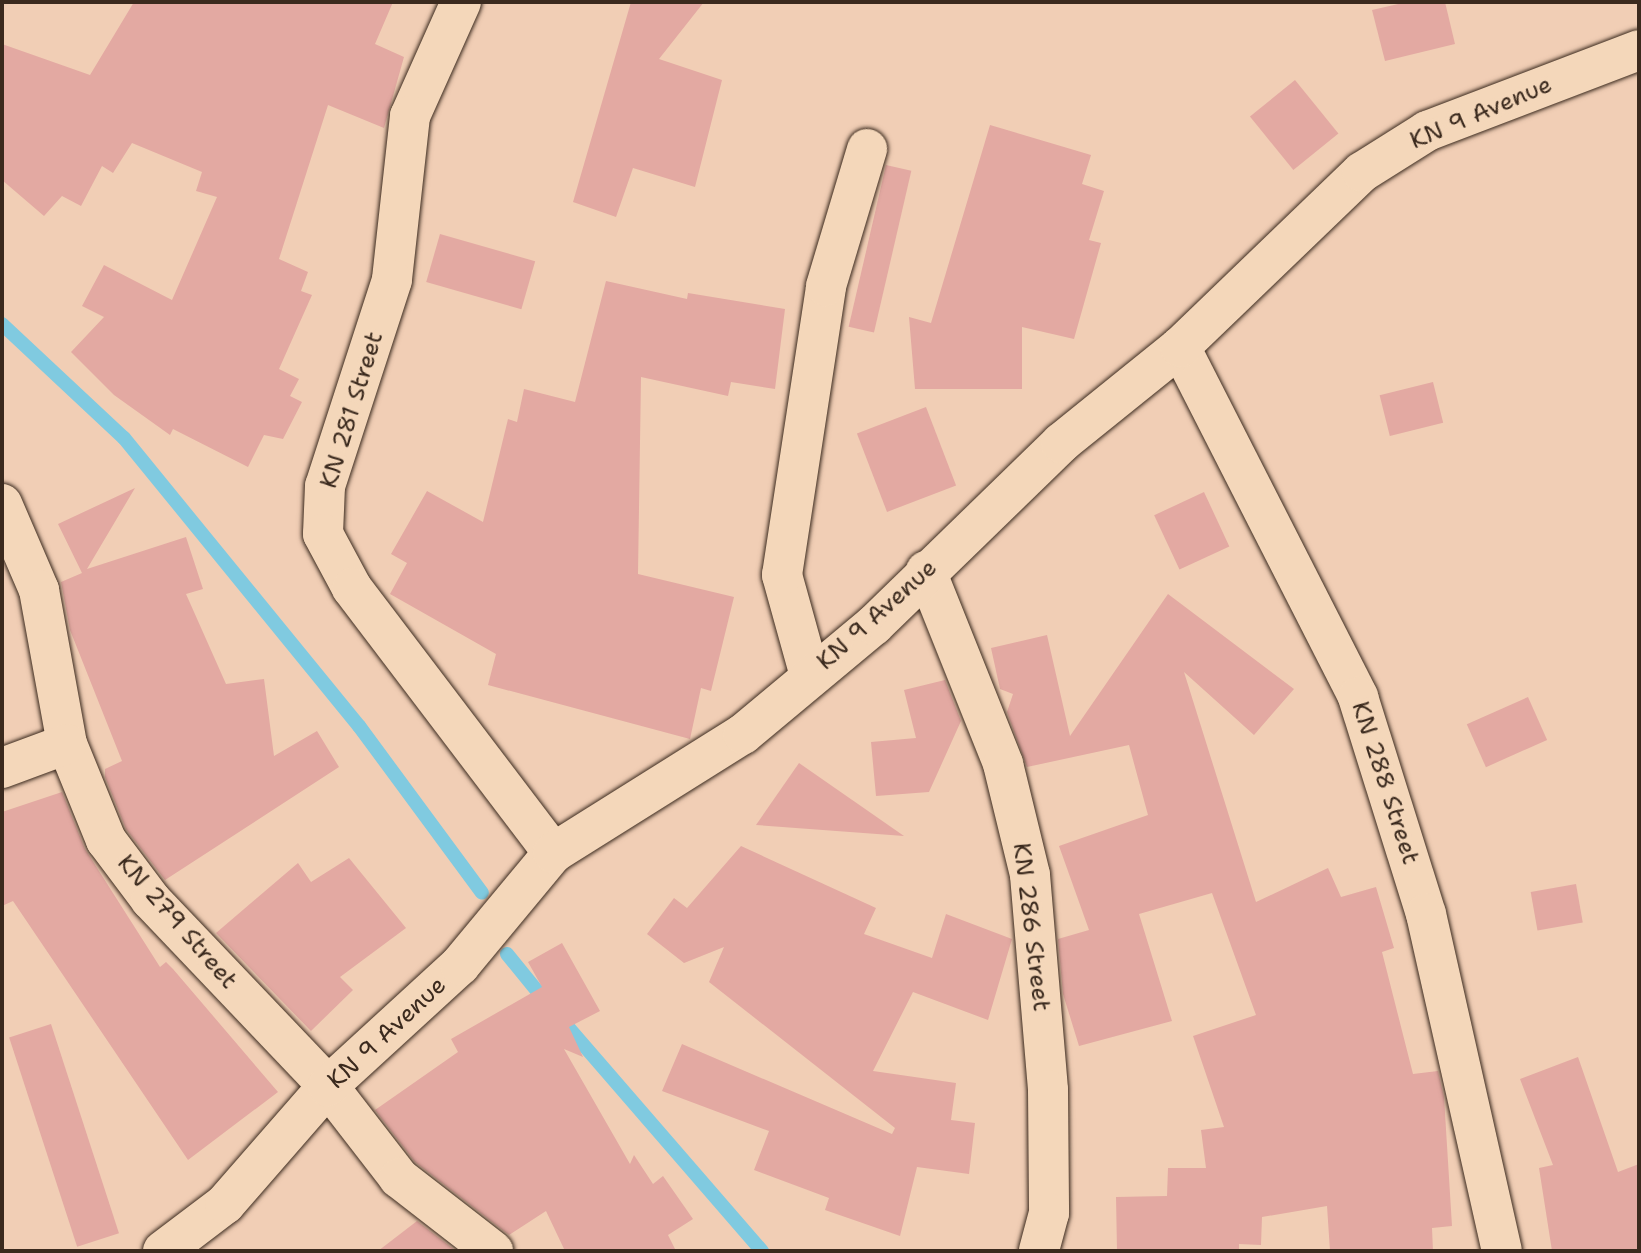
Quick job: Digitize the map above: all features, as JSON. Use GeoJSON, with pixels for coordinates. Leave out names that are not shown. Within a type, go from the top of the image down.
{"type":"FeatureCollection","features":[{"type":"Feature","properties":{"kind":"street","name":"KN 281 Street"},"geometry":{"type":"LineString","coordinates":[[461,2],[410,116],[392,280],[325,486],[323,534],[352,588],[553,853]]}},
{"type":"Feature","properties":{"kind":"street","name":"KN 9 Avenue"},"geometry":{"type":"LineString","coordinates":[[163,1251],[225,1204],[328,1086],[460,965],[553,853],[743,734],[926,571],[1061,443],[1180,347],[1362,172],[1427,131],[1639,50]]}},
{"type":"Feature","properties":{"kind":"street"},"geometry":{"type":"LineString","coordinates":[[810,676],[782,575],[826,286],[867,149]]}},
{"type":"Feature","properties":{"kind":"street","name":"KN 288 Street"},"geometry":{"type":"LineString","coordinates":[[1180,347],[1358,697],[1426,914],[1502,1251]]}},
{"type":"Feature","properties":{"kind":"street","name":"KN 279 Street"},"geometry":{"type":"LineString","coordinates":[[2,504],[39,590],[67,744],[106,840],[151,900],[328,1086],[399,1178],[493,1251]]}},
{"type":"Feature","properties":{"kind":"street","name":"KN 286 Street"},"geometry":{"type":"LineString","coordinates":[[926,571],[1003,764],[1030,875],[1048,1090],[1049,1213],[1039,1251]]}},
{"type":"Feature","properties":{"kind":"street"},"geometry":{"type":"LineString","coordinates":[[2,768],[67,744]]}},
{"type":"Feature","properties":{"kind":"building"},"geometry":{"type":"Polygon","coordinates":[[[134,2],[393,2],[375,44],[404,57],[384,128],[328,105],[279,259],[308,272],[301,291],[312,295],[279,369],[299,379],[290,396],[302,402],[283,439],[264,435],[248,467],[173,429],[170,435],[114,395],[71,352],[104,317],[82,306],[104,265],[172,300],[217,197],[196,191],[202,172],[132,143],[113,173],[102,166],[81,206],[62,196],[44,216],[2,180],[2,44],[90,75],[134,2]]]}},
{"type":"Feature","properties":{"kind":"building"},"geometry":{"type":"Polygon","coordinates":[[[631,2],[704,2],[659,59],[722,80],[695,187],[633,168],[616,217],[573,202],[631,2]]]}},
{"type":"Feature","properties":{"kind":"building"},"geometry":{"type":"Polygon","coordinates":[[[1407,2],[1445,2],[1455,44],[1385,61],[1372,10],[1407,2]]]}},
{"type":"Feature","properties":{"kind":"building"},"geometry":{"type":"Polygon","coordinates":[[[1295,80],[1338,134],[1293,170],[1250,117],[1295,80]]]}},
{"type":"Feature","properties":{"kind":"building"},"geometry":{"type":"Polygon","coordinates":[[[990,125],[1091,155],[1082,184],[1104,191],[1089,240],[1101,243],[1074,339],[1022,327],[1022,389],[915,389],[909,317],[931,323],[990,125]]]}},
{"type":"Feature","properties":{"kind":"building"},"geometry":{"type":"Polygon","coordinates":[[[886,165],[911,171],[874,333],[849,327],[886,165]]]}},
{"type":"Feature","properties":{"kind":"building"},"geometry":{"type":"Polygon","coordinates":[[[440,234],[535,261],[521,309],[426,282],[440,234]]]}},
{"type":"Feature","properties":{"kind":"building"},"geometry":{"type":"Polygon","coordinates":[[[606,281],[687,299],[688,293],[785,309],[775,389],[731,382],[728,396],[641,377],[638,574],[734,597],[711,691],[701,688],[690,739],[488,685],[496,654],[390,594],[407,563],[391,554],[427,491],[483,522],[508,419],[517,422],[524,389],[575,402],[606,281]]]}},
{"type":"Feature","properties":{"kind":"building"},"geometry":{"type":"Polygon","coordinates":[[[1433,382],[1443,423],[1390,436],[1380,395],[1433,382]]]}},
{"type":"Feature","properties":{"kind":"building"},"geometry":{"type":"Polygon","coordinates":[[[926,407],[956,485],[887,512],[857,434],[926,407]]]}},
{"type":"Feature","properties":{"kind":"building"},"geometry":{"type":"Polygon","coordinates":[[[135,488],[87,569],[186,537],[203,589],[186,594],[226,684],[264,679],[274,756],[317,731],[339,767],[165,880],[126,829],[105,777],[105,769],[122,761],[70,630],[61,582],[82,573],[58,524],[135,488]]]}},
{"type":"Feature","properties":{"kind":"building"},"geometry":{"type":"Polygon","coordinates":[[[1204,492],[1229,546],[1180,570],[1154,515],[1204,492]]]}},
{"type":"Feature","properties":{"kind":"building"},"geometry":{"type":"Polygon","coordinates":[[[1168,594],[1294,689],[1254,735],[1184,672],[1256,902],[1328,868],[1341,897],[1376,887],[1394,948],[1382,952],[1413,1074],[1438,1071],[1444,1097],[1452,1226],[1432,1228],[1433,1251],[1330,1251],[1327,1206],[1262,1217],[1261,1245],[1239,1244],[1239,1251],[1117,1251],[1116,1197],[1167,1196],[1168,1168],[1206,1168],[1201,1130],[1224,1127],[1193,1036],[1256,1015],[1212,893],[1139,914],[1172,1021],[1079,1046],[1063,994],[1058,939],[1089,930],[1059,846],[1148,815],[1129,745],[1027,767],[1007,712],[1013,694],[1000,689],[991,648],[1047,635],[1070,736],[1168,594]]]}},
{"type":"Feature","properties":{"kind":"building"},"geometry":{"type":"Polygon","coordinates":[[[945,680],[961,721],[929,792],[876,796],[871,742],[916,738],[904,690],[945,680]]]}},
{"type":"Feature","properties":{"kind":"building"},"geometry":{"type":"Polygon","coordinates":[[[1528,697],[1547,740],[1486,767],[1467,724],[1528,697]]]}},
{"type":"Feature","properties":{"kind":"building"},"geometry":{"type":"Polygon","coordinates":[[[799,763],[904,836],[756,825],[799,763]]]}},
{"type":"Feature","properties":{"kind":"building"},"geometry":{"type":"Polygon","coordinates":[[[62,792],[85,849],[160,967],[166,962],[173,969],[278,1092],[188,1160],[13,901],[2,906],[2,812],[62,792]]]}},
{"type":"Feature","properties":{"kind":"building"},"geometry":{"type":"Polygon","coordinates":[[[741,846],[876,908],[864,934],[932,958],[946,914],[1012,939],[988,1020],[913,992],[873,1071],[956,1083],[951,1120],[975,1123],[969,1174],[917,1167],[900,1236],[825,1210],[829,1198],[754,1170],[769,1131],[662,1091],[682,1044],[892,1134],[895,1128],[709,982],[724,947],[684,963],[647,934],[674,898],[687,908],[741,846]]]}},
{"type":"Feature","properties":{"kind":"building"},"geometry":{"type":"Polygon","coordinates":[[[349,858],[406,928],[340,977],[353,990],[311,1031],[216,933],[298,863],[311,882],[349,858]]]}},
{"type":"Feature","properties":{"kind":"building"},"geometry":{"type":"Polygon","coordinates":[[[1576,884],[1583,922],[1537,930],[1531,892],[1576,884]]]}},
{"type":"Feature","properties":{"kind":"building"},"geometry":{"type":"Polygon","coordinates":[[[562,943],[600,1011],[569,1027],[583,1057],[564,1049],[630,1164],[634,1155],[653,1184],[663,1176],[693,1219],[668,1235],[676,1251],[565,1251],[546,1211],[509,1235],[415,1162],[375,1110],[458,1052],[451,1039],[542,987],[528,962],[562,943]]]}},
{"type":"Feature","properties":{"kind":"building"},"geometry":{"type":"Polygon","coordinates":[[[51,1024],[119,1233],[77,1247],[9,1038],[51,1024]]]}},
{"type":"Feature","properties":{"kind":"building"},"geometry":{"type":"Polygon","coordinates":[[[1578,1057],[1618,1172],[1639,1164],[1639,1251],[1552,1251],[1539,1168],[1553,1165],[1520,1079],[1578,1057]]]}},
{"type":"Feature","properties":{"kind":"building"},"geometry":{"type":"Polygon","coordinates":[[[417,1221],[456,1251],[378,1251],[417,1221]]]}},
{"type":"Feature","properties":{"kind":"waterway"},"geometry":{"type":"LineString","coordinates":[[2,324],[124,438],[359,726],[482,893]]}},
{"type":"Feature","properties":{"kind":"waterway"},"geometry":{"type":"LineString","coordinates":[[507,954],[547,1003]]}},
{"type":"Feature","properties":{"kind":"waterway"},"geometry":{"type":"LineString","coordinates":[[561,1019],[762,1251]]}}]}
